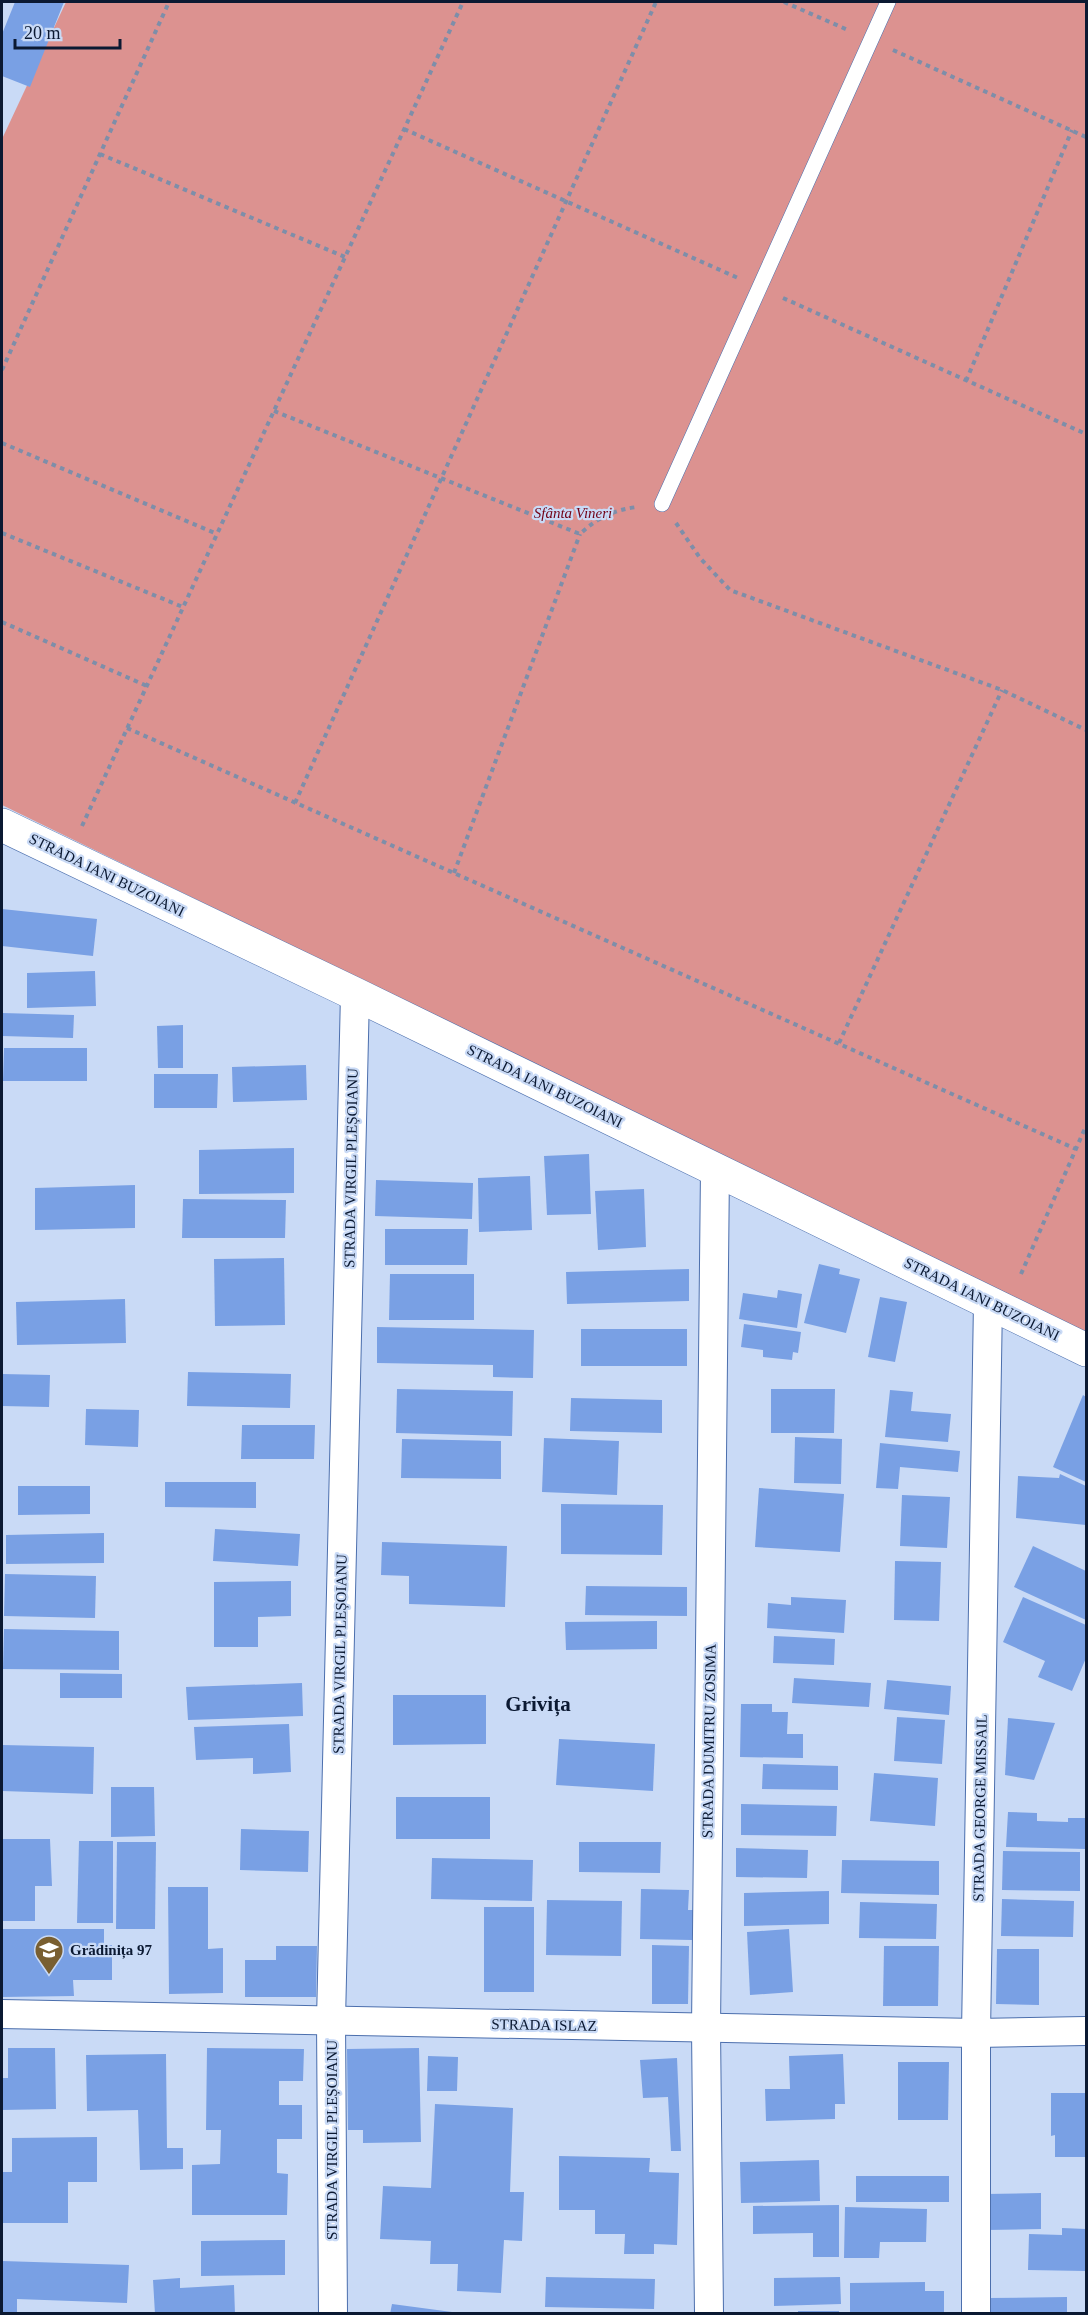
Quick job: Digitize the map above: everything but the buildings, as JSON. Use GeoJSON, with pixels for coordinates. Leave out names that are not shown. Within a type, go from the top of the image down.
{"type":"FeatureCollection","features":[{"type":"Feature","properties":{"kind":"street","name":"STRADA IANI BUZOIANI"},"geometry":{"type":"LineString","coordinates":[[2,825],[1086,1350]]}},
{"type":"Feature","properties":{"kind":"street","name":"STRADA VIRGIL PLEȘOIANU"},"geometry":{"type":"LineString","coordinates":[[333,2313],[331,2020],[355,994]]}},
{"type":"Feature","properties":{"kind":"street","name":"STRADA DUMITRU ZOSIMA"},"geometry":{"type":"LineString","coordinates":[[709,2313],[706,2028],[715,1169]]}},
{"type":"Feature","properties":{"kind":"street","name":"STRADA GEORGE MISSAIL"},"geometry":{"type":"LineString","coordinates":[[976,2313],[976,2033],[988,1302]]}},
{"type":"Feature","properties":{"kind":"street","name":"STRADA ISLAZ"},"geometry":{"type":"LineString","coordinates":[[2,2014],[976,2033],[1086,2031]]}},
{"type":"Feature","properties":{"kind":"lane"},"geometry":{"type":"LineString","coordinates":[[662,504],[888,2]]}},
{"type":"Feature","properties":{"kind":"path"},"geometry":{"type":"LineString","coordinates":[[2,370],[169,2]]}},
{"type":"Feature","properties":{"kind":"path"},"geometry":{"type":"LineString","coordinates":[[86,818],[464,2]]}},
{"type":"Feature","properties":{"kind":"path"},"geometry":{"type":"LineString","coordinates":[[296,803],[656,2]]}},
{"type":"Feature","properties":{"kind":"path"},"geometry":{"type":"LineString","coordinates":[[784,2],[1086,137]]}},
{"type":"Feature","properties":{"kind":"path"},"geometry":{"type":"LineString","coordinates":[[966,381],[1072,130]]}},
{"type":"Feature","properties":{"kind":"path"},"geometry":{"type":"LineString","coordinates":[[100,154],[345,257]]}},
{"type":"Feature","properties":{"kind":"path"},"geometry":{"type":"LineString","coordinates":[[274,411],[580,534]]}},
{"type":"Feature","properties":{"kind":"path"},"geometry":{"type":"LineString","coordinates":[[2,442],[217,534]]}},
{"type":"Feature","properties":{"kind":"path"},"geometry":{"type":"LineString","coordinates":[[454,873],[580,534],[595,520],[617,509],[662,504],[700,558],[730,590],[1002,690],[1086,730]]}},
{"type":"Feature","properties":{"kind":"path"},"geometry":{"type":"LineString","coordinates":[[2,533],[183,607]]}},
{"type":"Feature","properties":{"kind":"path"},"geometry":{"type":"LineString","coordinates":[[2,622],[147,686]]}},
{"type":"Feature","properties":{"kind":"path"},"geometry":{"type":"LineString","coordinates":[[839,1043],[1002,690]]}},
{"type":"Feature","properties":{"kind":"path"},"geometry":{"type":"LineString","coordinates":[[127,728],[1076,1149]]}},
{"type":"Feature","properties":{"kind":"path"},"geometry":{"type":"LineString","coordinates":[[1021,1274],[1086,1126]]}},
{"type":"Feature","properties":{"kind":"green space","name":"Sfânta Vineri"},"geometry":{"type":"Polygon","coordinates":[[[66,2],[1086,2],[1086,1332],[2,805],[2,139],[66,2]]]}},
{"type":"Feature","properties":{"kind":"place","name":"Grădinița 97"},"geometry":{"type":"Point","coordinates":[49,1976]}},
{"type":"Feature","properties":{"kind":"district","name":"Grivița"},"geometry":{"type":"Point","coordinates":[538,1704]}}]}
